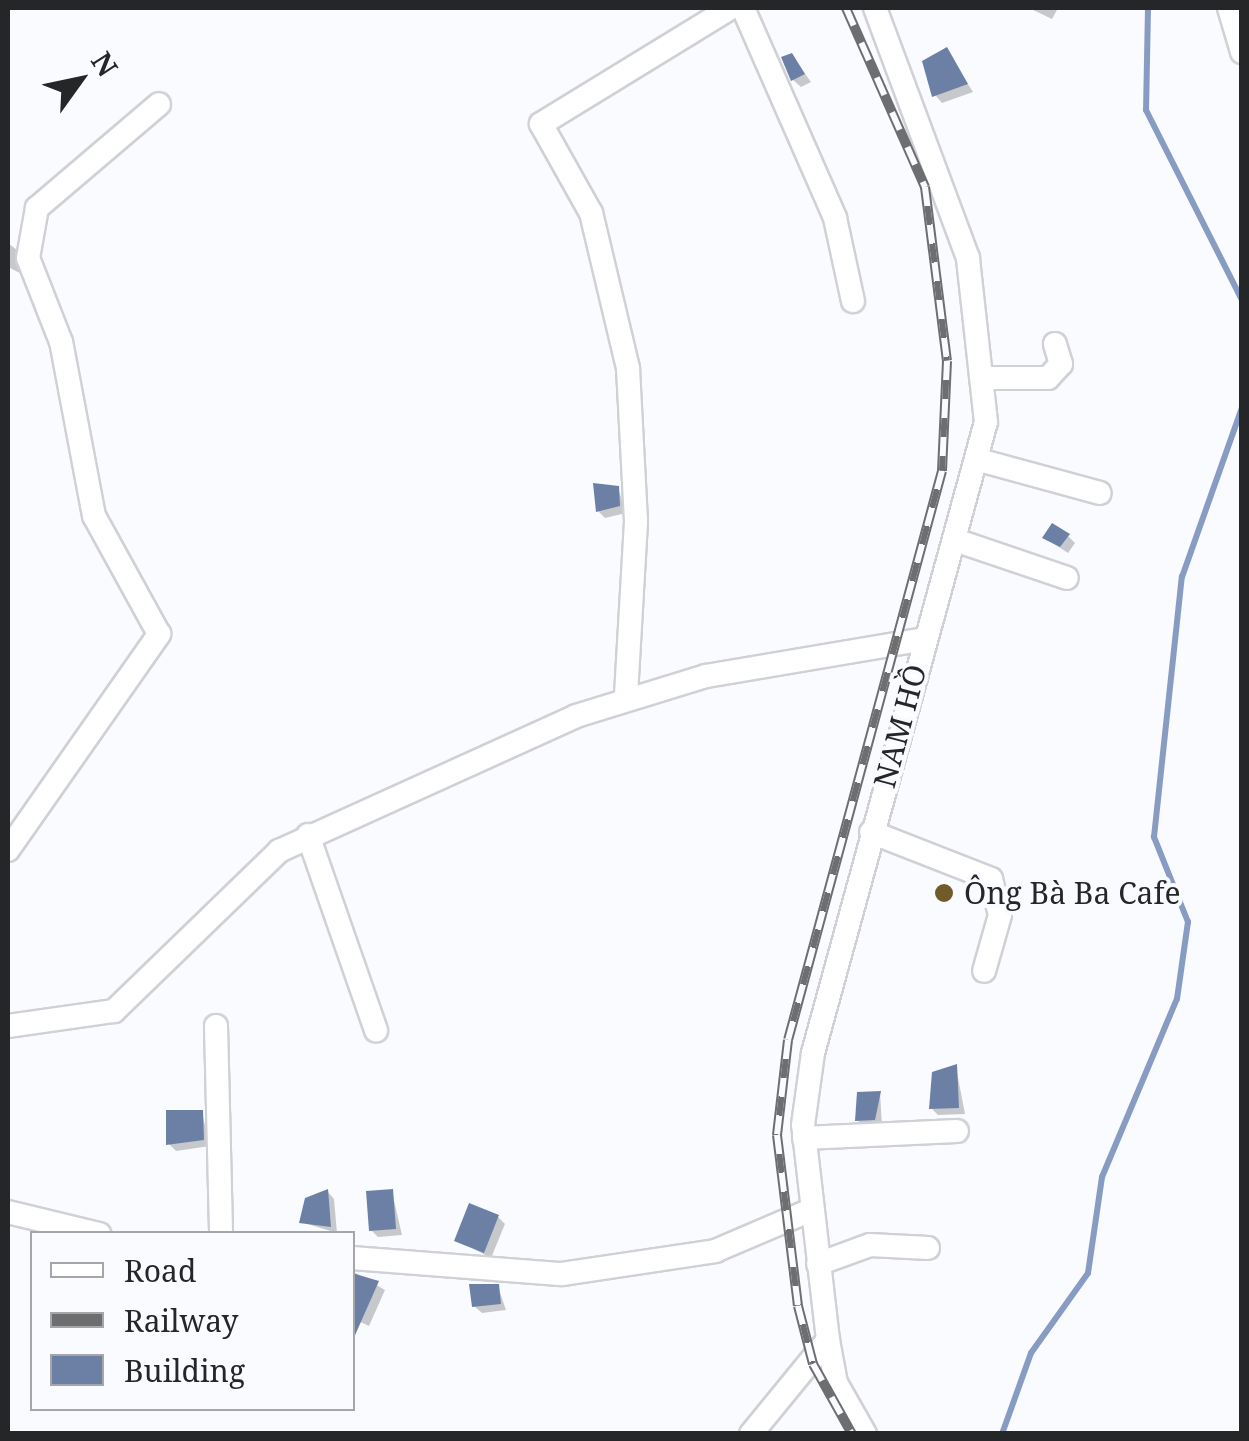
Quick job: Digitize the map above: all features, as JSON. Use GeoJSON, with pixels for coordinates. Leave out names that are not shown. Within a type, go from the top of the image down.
{"type":"FeatureCollection","features":[{"type":"Feature","properties":{"kind":"street"},"geometry":{"type":"LineString","coordinates":[[626,695],[636,521],[628,368],[592,213],[541,124],[730,8]]}},
{"type":"Feature","properties":{"kind":"street"},"geometry":{"type":"LineString","coordinates":[[743,8],[835,218],[853,301]]}},
{"type":"Feature","properties":{"kind":"street","name":"NAM HỒ"},"geometry":{"type":"LineString","coordinates":[[865,1434],[836,1383],[804,1138],[829,979],[978,460],[987,378],[968,258],[875,8]]}},
{"type":"Feature","properties":{"kind":"street"},"geometry":{"type":"LineString","coordinates":[[1229,8],[1242,52]]}},
{"type":"Feature","properties":{"kind":"street"},"geometry":{"type":"LineString","coordinates":[[8,850],[159,634],[94,516],[61,342],[28,258],[37,208],[159,104]]}},
{"type":"Feature","properties":{"kind":"street"},"geometry":{"type":"LineString","coordinates":[[987,378],[1048,378],[1060,364],[1055,344]]}},
{"type":"Feature","properties":{"kind":"street"},"geometry":{"type":"LineString","coordinates":[[978,460],[1100,493]]}},
{"type":"Feature","properties":{"kind":"street"},"geometry":{"type":"LineString","coordinates":[[955,540],[1067,578]]}},
{"type":"Feature","properties":{"kind":"street"},"geometry":{"type":"LineString","coordinates":[[8,1026],[114,1012],[249,874],[308,835],[626,695],[924,638]]}},
{"type":"Feature","properties":{"kind":"street"},"geometry":{"type":"LineString","coordinates":[[871,832],[991,880],[1000,915],[984,971]]}},
{"type":"Feature","properties":{"kind":"street"},"geometry":{"type":"LineString","coordinates":[[308,835],[376,1030]]}},
{"type":"Feature","properties":{"kind":"street"},"geometry":{"type":"LineString","coordinates":[[216,1026],[221,1231]]}},
{"type":"Feature","properties":{"kind":"street"},"geometry":{"type":"LineString","coordinates":[[804,1138],[956,1131]]}},
{"type":"Feature","properties":{"kind":"street"},"geometry":{"type":"LineString","coordinates":[[355,1258],[562,1274],[714,1252],[811,1210]]}},
{"type":"Feature","properties":{"kind":"street"},"geometry":{"type":"LineString","coordinates":[[8,1212],[87,1231]]}},
{"type":"Feature","properties":{"kind":"street"},"geometry":{"type":"LineString","coordinates":[[818,1264],[870,1244],[928,1248]]}},
{"type":"Feature","properties":{"kind":"street"},"geometry":{"type":"LineString","coordinates":[[751,1434],[828,1340]]}},
{"type":"Feature","properties":{"kind":"building"},"geometry":{"type":"Polygon","coordinates":[[[947,47],[968,84],[932,97],[922,61],[947,47]]]}},
{"type":"Feature","properties":{"kind":"building"},"geometry":{"type":"Polygon","coordinates":[[[792,53],[805,74],[791,81],[781,57],[792,53]]]}},
{"type":"Feature","properties":{"kind":"building"},"geometry":{"type":"Polygon","coordinates":[[[593,483],[619,486],[620,506],[596,512],[593,483]]]}},
{"type":"Feature","properties":{"kind":"building"},"geometry":{"type":"Polygon","coordinates":[[[1052,523],[1070,534],[1060,547],[1042,538],[1052,523]]]}},
{"type":"Feature","properties":{"kind":"building"},"geometry":{"type":"Polygon","coordinates":[[[957,1064],[959,1108],[929,1109],[932,1072],[957,1064]]]}},
{"type":"Feature","properties":{"kind":"building"},"geometry":{"type":"Polygon","coordinates":[[[881,1091],[875,1120],[855,1121],[857,1092],[881,1091]]]}},
{"type":"Feature","properties":{"kind":"building"},"geometry":{"type":"Polygon","coordinates":[[[166,1110],[203,1110],[204,1140],[166,1145],[166,1110]]]}},
{"type":"Feature","properties":{"kind":"building"},"geometry":{"type":"Polygon","coordinates":[[[328,1189],[331,1227],[299,1223],[305,1198],[328,1189]]]}},
{"type":"Feature","properties":{"kind":"building"},"geometry":{"type":"Polygon","coordinates":[[[393,1189],[396,1229],[369,1231],[366,1191],[393,1189]]]}},
{"type":"Feature","properties":{"kind":"building"},"geometry":{"type":"Polygon","coordinates":[[[469,1203],[499,1215],[484,1253],[454,1241],[469,1203]]]}},
{"type":"Feature","properties":{"kind":"building"},"geometry":{"type":"Polygon","coordinates":[[[355,1274],[379,1281],[355,1335],[355,1274]]]}},
{"type":"Feature","properties":{"kind":"building"},"geometry":{"type":"Polygon","coordinates":[[[469,1284],[499,1284],[501,1304],[472,1307],[469,1284]]]}},
{"type":"Feature","properties":{"kind":"waterway"},"geometry":{"type":"LineString","coordinates":[[1148,8],[1146,110],[1242,300]]}},
{"type":"Feature","properties":{"kind":"waterway"},"geometry":{"type":"LineString","coordinates":[[1002,1434],[1031,1353],[1088,1273],[1102,1177],[1177,999],[1188,922],[1154,837],[1182,577],[1242,408]]}},
{"type":"Feature","properties":{"kind":"railway"},"geometry":{"type":"LineString","coordinates":[[846,8],[925,187],[947,361],[942,471],[788,1040],[777,1135],[798,1306],[813,1364],[852,1434]]}},
{"type":"Feature","properties":{"kind":"place","name":"Ông Bà Ba Cafe"},"geometry":{"type":"Point","coordinates":[944,893]}}]}
